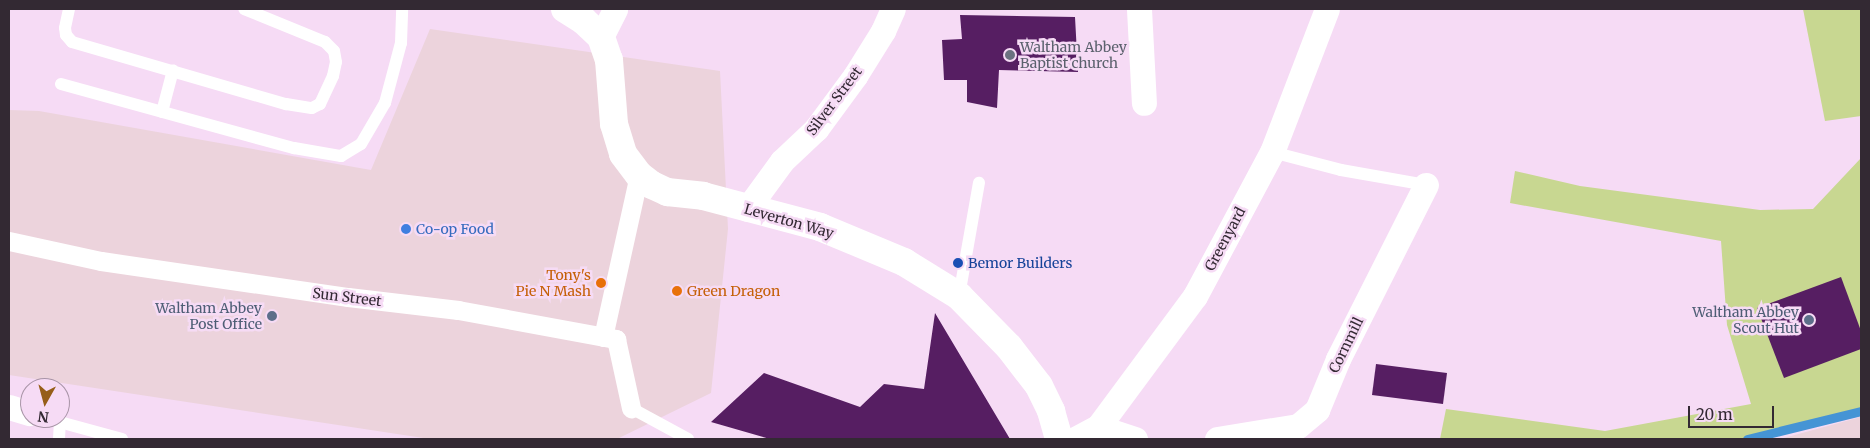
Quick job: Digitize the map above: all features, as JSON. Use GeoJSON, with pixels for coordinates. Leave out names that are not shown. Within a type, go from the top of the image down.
{"type":"FeatureCollection","features":[{"type":"Feature","properties":{"kind":"street"},"geometry":{"type":"LineString","coordinates":[[565,9],[584,21],[602,38],[615,9]]}},
{"type":"Feature","properties":{"kind":"street","name":"Silver Street"},"geometry":{"type":"LineString","coordinates":[[747,209],[782,160],[816,129],[850,84],[883,31],[893,9]]}},
{"type":"Feature","properties":{"kind":"street"},"geometry":{"type":"LineString","coordinates":[[1139,9],[1144,103]]}},
{"type":"Feature","properties":{"kind":"street","name":"Greenyard"},"geometry":{"type":"LineString","coordinates":[[1075,439],[1098,426],[1195,296],[1272,152],[1328,9]]}},
{"type":"Feature","properties":{"kind":"street","name":"Leverton Way"},"geometry":{"type":"LineString","coordinates":[[602,38],[609,60],[614,124],[623,154],[639,175],[652,185],[667,192],[703,196],[820,227],[904,262],[959,296],[1009,347],[1039,386],[1051,411],[1059,439]]}},
{"type":"Feature","properties":{"kind":"street"},"geometry":{"type":"LineString","coordinates":[[631,408],[616,340],[603,337],[639,175]]}},
{"type":"Feature","properties":{"kind":"street","name":"Cornmill"},"geometry":{"type":"LineString","coordinates":[[1217,439],[1298,426],[1317,410],[1338,360],[1426,185]]}},
{"type":"Feature","properties":{"kind":"street","name":"Sun Street"},"geometry":{"type":"LineString","coordinates":[[9,241],[65,255],[101,261],[348,297],[458,310],[603,337]]}},
{"type":"Feature","properties":{"kind":"street"},"geometry":{"type":"LineString","coordinates":[[1098,426],[1135,439]]}},
{"type":"Feature","properties":{"kind":"lane"},"geometry":{"type":"LineString","coordinates":[[69,9],[64,28],[66,35],[72,42],[286,104],[312,108],[320,104],[334,76],[336,62],[334,51],[325,42],[244,9]]}},
{"type":"Feature","properties":{"kind":"lane"},"geometry":{"type":"LineString","coordinates":[[61,84],[294,148],[341,156],[361,144],[385,103],[401,43],[402,9]]}},
{"type":"Feature","properties":{"kind":"lane"},"geometry":{"type":"LineString","coordinates":[[162,112],[173,70]]}},
{"type":"Feature","properties":{"kind":"lane"},"geometry":{"type":"LineString","coordinates":[[1272,152],[1341,170],[1426,185]]}},
{"type":"Feature","properties":{"kind":"lane"},"geometry":{"type":"LineString","coordinates":[[959,296],[979,183]]}},
{"type":"Feature","properties":{"kind":"lane"},"geometry":{"type":"LineString","coordinates":[[631,408],[688,439]]}},
{"type":"Feature","properties":{"kind":"lane"},"geometry":{"type":"LineString","coordinates":[[70,425],[122,439]]}},
{"type":"Feature","properties":{"kind":"shaded area"},"geometry":{"type":"Polygon","coordinates":[[[430,29],[720,71],[728,229],[711,393],[617,439],[430,439],[70,384],[70,378],[29,378],[9,375],[9,110],[39,111],[371,170],[430,29]]]}},
{"type":"Feature","properties":{"kind":"shaded area"},"geometry":{"type":"Polygon","coordinates":[[[1861,416],[1861,439],[1780,439],[1857,418],[1861,416]]]}},
{"type":"Feature","properties":{"kind":"green space"},"geometry":{"type":"Polygon","coordinates":[[[1803,9],[1861,9],[1861,116],[1825,121],[1803,9]]]}},
{"type":"Feature","properties":{"kind":"green space"},"geometry":{"type":"Polygon","coordinates":[[[1861,158],[1861,411],[1747,439],[1440,439],[1446,409],[1605,431],[1751,404],[1727,325],[1721,241],[1510,203],[1515,171],[1580,186],[1760,210],[1813,209],[1861,158]]]}},
{"type":"Feature","properties":{"kind":"building","name":"Waltham Abbey Baptist church"},"geometry":{"type":"Polygon","coordinates":[[[960,15],[1075,17],[1078,72],[999,70],[997,108],[967,102],[967,80],[944,80],[942,40],[962,39],[960,15]]]}},
{"type":"Feature","properties":{"kind":"building","name":"Waltham Abbey Scout Hut"},"geometry":{"type":"Polygon","coordinates":[[[1841,277],[1861,331],[1861,349],[1784,378],[1757,308],[1841,277]]]}},
{"type":"Feature","properties":{"kind":"building"},"geometry":{"type":"Polygon","coordinates":[[[935,313],[1010,439],[770,439],[711,422],[764,373],[860,407],[884,384],[924,389],[935,313]]]}},
{"type":"Feature","properties":{"kind":"building"},"geometry":{"type":"Polygon","coordinates":[[[1376,364],[1447,373],[1443,404],[1372,395],[1376,364]]]}},
{"type":"Feature","properties":{"kind":"waterway"},"geometry":{"type":"LineString","coordinates":[[1747,439],[1861,411]]}},
{"type":"Feature","properties":{"kind":"place","name":"Waltham Abbey Baptist church"},"geometry":{"type":"Point","coordinates":[1010,55]}},
{"type":"Feature","properties":{"kind":"place","name":"Co-op Food"},"geometry":{"type":"Point","coordinates":[406,229]}},
{"type":"Feature","properties":{"kind":"place","name":"Bemor Builders"},"geometry":{"type":"Point","coordinates":[958,263]}},
{"type":"Feature","properties":{"kind":"place","name":"Tony's Pie N Mash"},"geometry":{"type":"Point","coordinates":[601,283]}},
{"type":"Feature","properties":{"kind":"place","name":"Green Dragon"},"geometry":{"type":"Point","coordinates":[677,291]}},
{"type":"Feature","properties":{"kind":"place","name":"Waltham Abbey Post Office"},"geometry":{"type":"Point","coordinates":[272,316]}},
{"type":"Feature","properties":{"kind":"place","name":"Waltham Abbey Scout Hut"},"geometry":{"type":"Point","coordinates":[1809,320]}}]}
